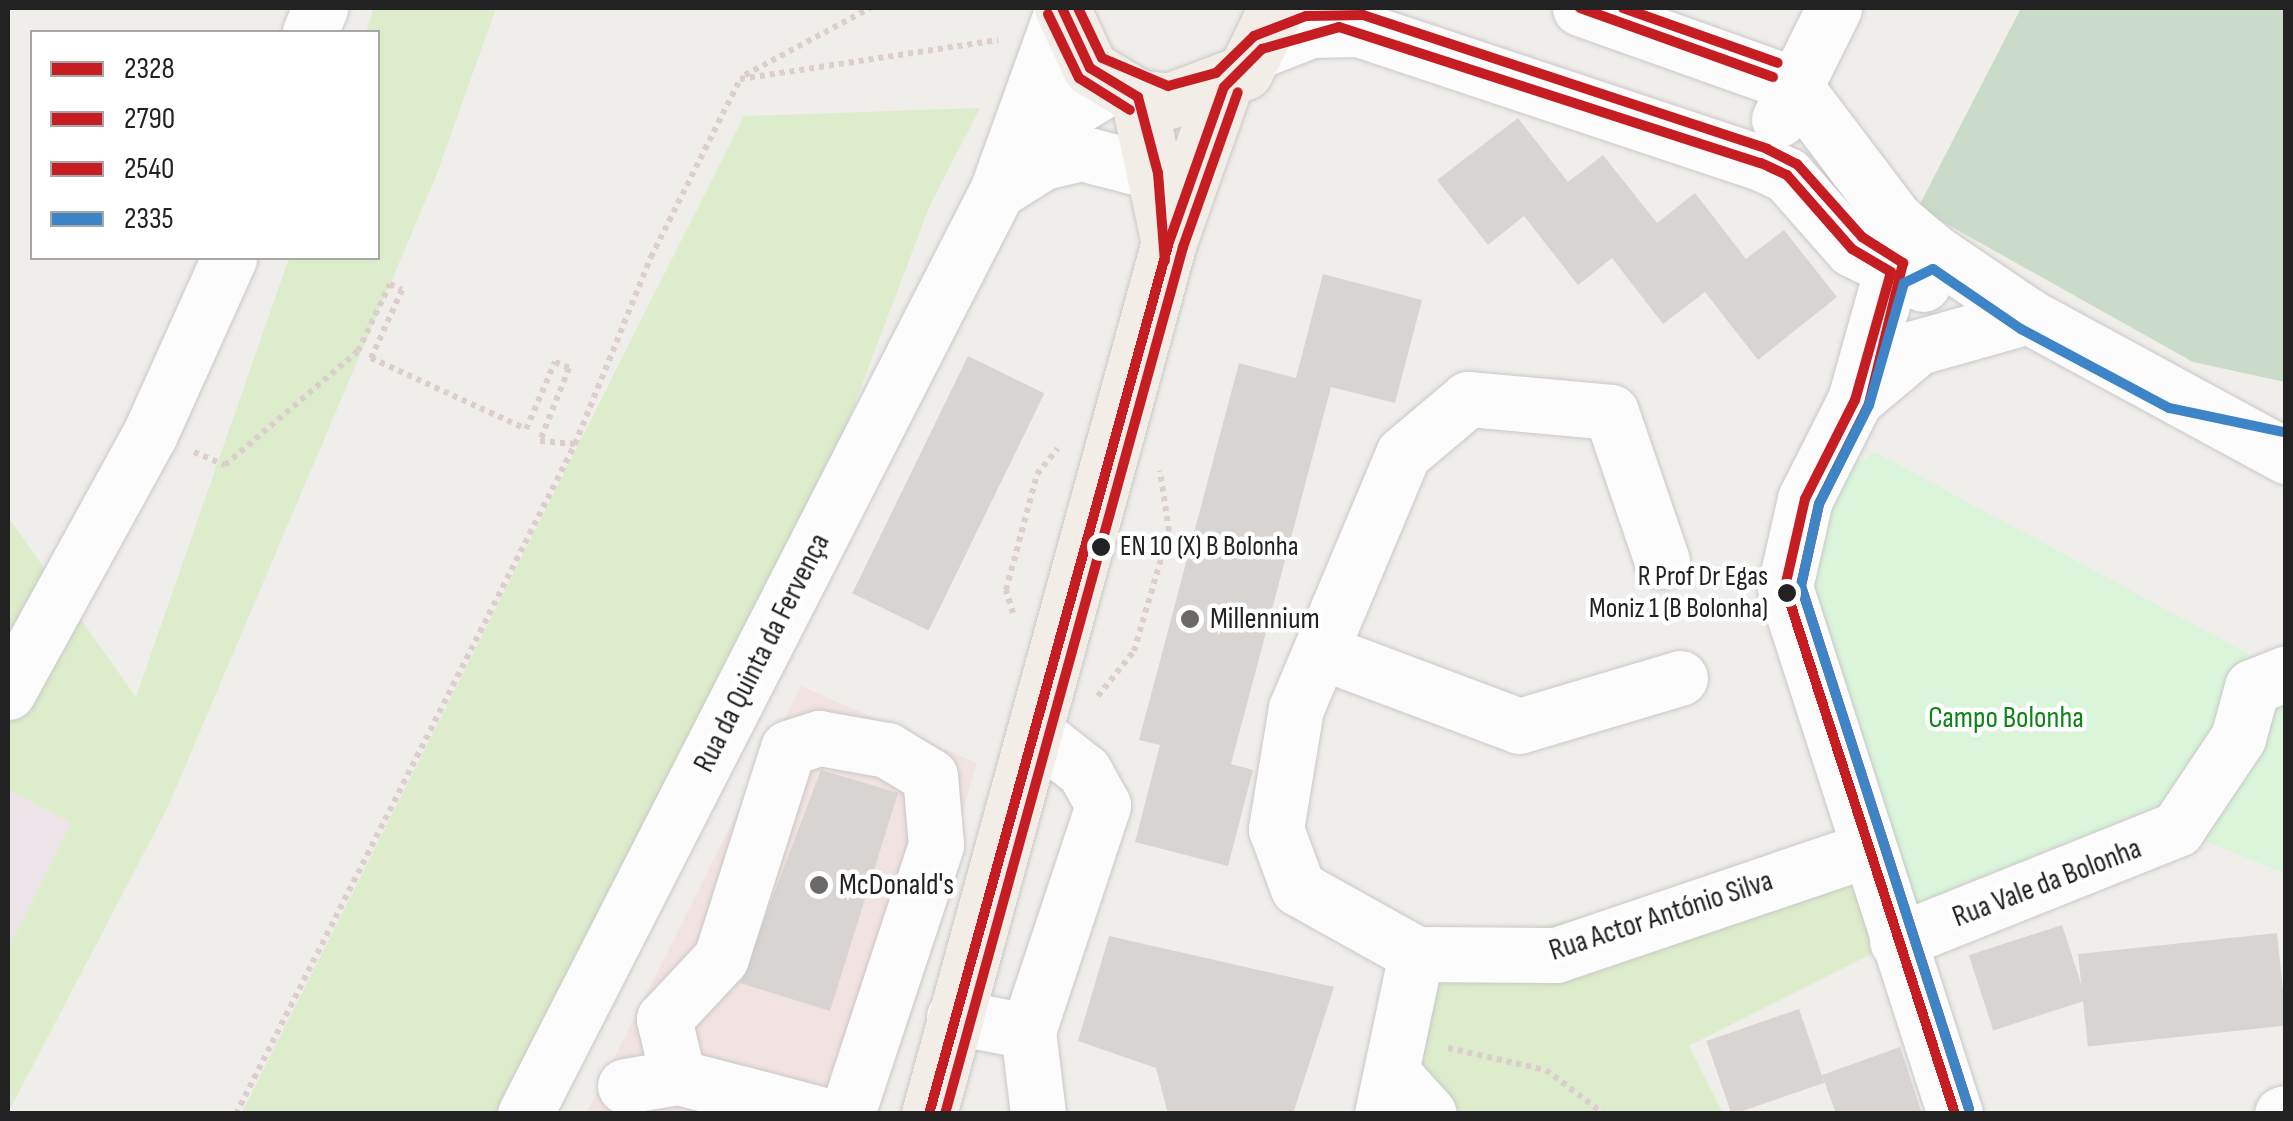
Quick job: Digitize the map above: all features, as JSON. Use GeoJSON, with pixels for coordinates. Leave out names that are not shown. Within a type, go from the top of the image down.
{"type":"FeatureCollection","features":[{"type":"Feature","properties":{"kind":"main road"},"geometry":{"type":"LineString","coordinates":[[1062,9],[1075,48],[1125,91],[1169,102],[1224,87]]}},
{"type":"Feature","properties":{"kind":"main road"},"geometry":{"type":"LineString","coordinates":[[929,1114],[1169,242],[1224,87],[1269,28]]}},
{"type":"Feature","properties":{"kind":"main road"},"geometry":{"type":"LineString","coordinates":[[1125,91],[1158,174],[1169,242]]}},
{"type":"Feature","properties":{"kind":"street"},"geometry":{"type":"LineString","coordinates":[[1580,8],[1793,84],[1895,219],[1918,347]]}},
{"type":"Feature","properties":{"kind":"street"},"geometry":{"type":"LineString","coordinates":[[1761,163],[1793,84],[1834,8]]}},
{"type":"Feature","properties":{"kind":"street","name":"Rua da Quinta da Fervença"},"geometry":{"type":"LineString","coordinates":[[525,1114],[997,191],[1062,9]]}},
{"type":"Feature","properties":{"kind":"street"},"geometry":{"type":"LineString","coordinates":[[1269,28],[1358,29],[1761,163],[1902,265],[2028,316],[2286,456]]}},
{"type":"Feature","properties":{"kind":"street","name":"Rua da Quinta da Fervença"},"geometry":{"type":"LineString","coordinates":[[997,191],[1074,108],[1125,91]]}},
{"type":"Feature","properties":{"kind":"street"},"geometry":{"type":"LineString","coordinates":[[997,191],[1044,162],[1082,153],[1158,174]]}},
{"type":"Feature","properties":{"kind":"street"},"geometry":{"type":"LineString","coordinates":[[8,692],[150,434],[227,260]]}},
{"type":"Feature","properties":{"kind":"street"},"geometry":{"type":"LineString","coordinates":[[1902,265],[1855,400],[1805,499],[1785,586],[1804,666],[1954,1114]]}},
{"type":"Feature","properties":{"kind":"street"},"geometry":{"type":"LineString","coordinates":[[1855,400],[1918,347],[2028,316]]}},
{"type":"Feature","properties":{"kind":"street"},"geometry":{"type":"LineString","coordinates":[[2175,394],[2286,417]]}},
{"type":"Feature","properties":{"kind":"street","name":"Rua Actor António Silva"},"geometry":{"type":"LineString","coordinates":[[1662,561],[1611,412],[1468,399],[1404,454],[1325,653],[1296,708],[1276,829],[1298,888],[1416,954],[1556,955],[1866,850]]}},
{"type":"Feature","properties":{"kind":"street"},"geometry":{"type":"LineString","coordinates":[[1325,653],[1520,726],[1680,678]]}},
{"type":"Feature","properties":{"kind":"street","name":"Rua Vale da Bolonha"},"geometry":{"type":"LineString","coordinates":[[1897,941],[2176,830],[2238,738],[2252,687],[2286,673]]}},
{"type":"Feature","properties":{"kind":"street"},"geometry":{"type":"LineString","coordinates":[[1036,734],[1084,771],[1103,805],[1028,1031],[1038,1114]]}},
{"type":"Feature","properties":{"kind":"street"},"geometry":{"type":"LineString","coordinates":[[816,1112],[639,1092],[664,1020],[721,958],[788,748],[819,738],[887,750],[930,776],[936,845],[847,1114]]}},
{"type":"Feature","properties":{"kind":"street"},"geometry":{"type":"LineString","coordinates":[[1402,1101],[1416,954]]}},
{"type":"Feature","properties":{"kind":"street"},"geometry":{"type":"LineString","coordinates":[[954,1017],[1028,1031]]}},
{"type":"Feature","properties":{"kind":"path"},"geometry":{"type":"LineString","coordinates":[[236,1114],[575,444],[650,257],[740,79],[870,8]]}},
{"type":"Feature","properties":{"kind":"path"},"geometry":{"type":"LineString","coordinates":[[740,79],[998,40]]}},
{"type":"Feature","properties":{"kind":"path"},"geometry":{"type":"LineString","coordinates":[[150,434],[225,464],[358,351],[390,284],[402,290],[371,358],[526,430],[555,362],[569,368],[540,441],[575,444]]}},
{"type":"Feature","properties":{"kind":"path"},"geometry":{"type":"LineString","coordinates":[[1662,561],[1674,598],[1793,553]]}},
{"type":"Feature","properties":{"kind":"path"},"geometry":{"type":"LineString","coordinates":[[1448,1048],[1546,1070],[1604,1113]]}},
{"type":"Feature","properties":{"kind":"shaded area"},"geometry":{"type":"Polygon","coordinates":[[[801,686],[977,763],[873,1113],[586,1114],[801,686]]]}},
{"type":"Feature","properties":{"kind":"shaded area"},"geometry":{"type":"Polygon","coordinates":[[[8,790],[71,823],[8,950],[8,790]]]}},
{"type":"Feature","properties":{"kind":"green space"},"geometry":{"type":"Polygon","coordinates":[[[374,8],[496,8],[436,176],[167,809],[8,1113],[8,950],[71,823],[8,790],[8,517],[136,697],[288,260],[380,260],[380,30],[367,30],[374,8]]]}},
{"type":"Feature","properties":{"kind":"green space"},"geometry":{"type":"Polygon","coordinates":[[[2021,8],[2285,8],[2285,382],[2193,362],[1918,208],[2021,8]]]}},
{"type":"Feature","properties":{"kind":"green space"},"geometry":{"type":"Polygon","coordinates":[[[980,108],[930,205],[758,659],[525,1113],[241,1114],[744,116],[980,108]]]}},
{"type":"Feature","properties":{"kind":"green space","name":"Campo Bolonha"},"geometry":{"type":"Polygon","coordinates":[[[1875,452],[2285,674],[2285,873],[2177,830],[1897,941],[1804,666],[1805,499],[1875,452]]]}},
{"type":"Feature","properties":{"kind":"green space"},"geometry":{"type":"Polygon","coordinates":[[[1828,862],[1897,941],[1689,1046],[1723,1113],[1405,1113],[1416,954],[1828,862]]]}},
{"type":"Feature","properties":{"kind":"building"},"geometry":{"type":"Polygon","coordinates":[[[1518,118],[1568,182],[1603,155],[1657,223],[1695,193],[1746,259],[1784,230],[1837,297],[1758,360],[1705,292],[1663,324],[1612,258],[1578,285],[1524,216],[1488,245],[1437,180],[1518,118]]]}},
{"type":"Feature","properties":{"kind":"building"},"geometry":{"type":"Polygon","coordinates":[[[1323,274],[1422,300],[1395,403],[1331,387],[1231,764],[1253,770],[1228,866],[1135,842],[1160,745],[1139,740],[1239,363],[1296,378],[1323,274]]]}},
{"type":"Feature","properties":{"kind":"building"},"geometry":{"type":"Polygon","coordinates":[[[968,356],[1044,393],[929,631],[852,593],[968,356]]]}},
{"type":"Feature","properties":{"kind":"building","name":"McDonald's"},"geometry":{"type":"Polygon","coordinates":[[[821,770],[898,793],[830,1011],[740,983],[821,770]]]}},
{"type":"Feature","properties":{"kind":"building"},"geometry":{"type":"Polygon","coordinates":[[[2062,925],[2086,1000],[1993,1030],[1969,955],[2062,925]]]}},
{"type":"Feature","properties":{"kind":"building"},"geometry":{"type":"Polygon","coordinates":[[[2277,933],[2286,1026],[2088,1046],[2078,954],[2277,933]]]}},
{"type":"Feature","properties":{"kind":"building"},"geometry":{"type":"Polygon","coordinates":[[[1109,936],[1334,987],[1293,1114],[1168,1114],[1156,1068],[1078,1041],[1109,936]]]}},
{"type":"Feature","properties":{"kind":"building"},"geometry":{"type":"Polygon","coordinates":[[[1799,1009],[1824,1083],[1732,1114],[1706,1041],[1799,1009]]]}},
{"type":"Feature","properties":{"kind":"building"},"geometry":{"type":"Polygon","coordinates":[[[1900,1047],[1922,1114],[1836,1114],[1822,1075],[1900,1047]]]}},
{"type":"Feature","properties":{"kind":"transit line","name":"2328"},"geometry":{"type":"LineString","coordinates":[[1062,8],[1090,68],[1138,97],[1158,173],[1165,261]]}},
{"type":"Feature","properties":{"kind":"transit line","name":"2540"},"geometry":{"type":"LineString","coordinates":[[1078,8],[1102,58],[1168,86],[1216,73],[1254,36],[1306,16],[1363,15],[1767,149],[1797,164],[1862,237],[1903,263],[1869,404],[1819,504],[1801,586],[1969,1109]]}},
{"type":"Feature","properties":{"kind":"transit line","name":"2328"},"geometry":{"type":"LineString","coordinates":[[1580,8],[1773,77]]}},
{"type":"Feature","properties":{"kind":"transit line","name":"2540"},"geometry":{"type":"LineString","coordinates":[[1623,8],[1778,63]]}},
{"type":"Feature","properties":{"kind":"transit line","name":"2790"},"geometry":{"type":"LineString","coordinates":[[1048,14],[1079,78],[1130,110]]}},
{"type":"Feature","properties":{"kind":"transit line","name":"2328"},"geometry":{"type":"LineString","coordinates":[[929,1114],[1169,242],[1224,87],[1262,49],[1339,27],[1761,163],[1787,175],[1852,249],[1891,272],[1855,400],[1805,499],[1785,587],[1955,1114]]}},
{"type":"Feature","properties":{"kind":"transit line","name":"2790"},"geometry":{"type":"LineString","coordinates":[[945,1114],[1183,247],[1238,92]]}},
{"type":"Feature","properties":{"kind":"transit line","name":"2335"},"geometry":{"type":"LineString","coordinates":[[1969,1109],[1801,586],[1819,504],[1869,405],[1904,283],[1933,269],[2021,329],[2169,408],[2283,432]]}},
{"type":"Feature","properties":{"kind":"place","name":"EN 10 (X) B Bolonha"},"geometry":{"type":"Point","coordinates":[1101,547]}},
{"type":"Feature","properties":{"kind":"place","name":"R Prof Dr Egas Moniz 1 (B Bolonha)"},"geometry":{"type":"Point","coordinates":[1787,593]}},
{"type":"Feature","properties":{"kind":"place","name":"Millennium"},"geometry":{"type":"Point","coordinates":[1190,619]}},
{"type":"Feature","properties":{"kind":"place","name":"McDonald's"},"geometry":{"type":"Point","coordinates":[819,885]}}]}
